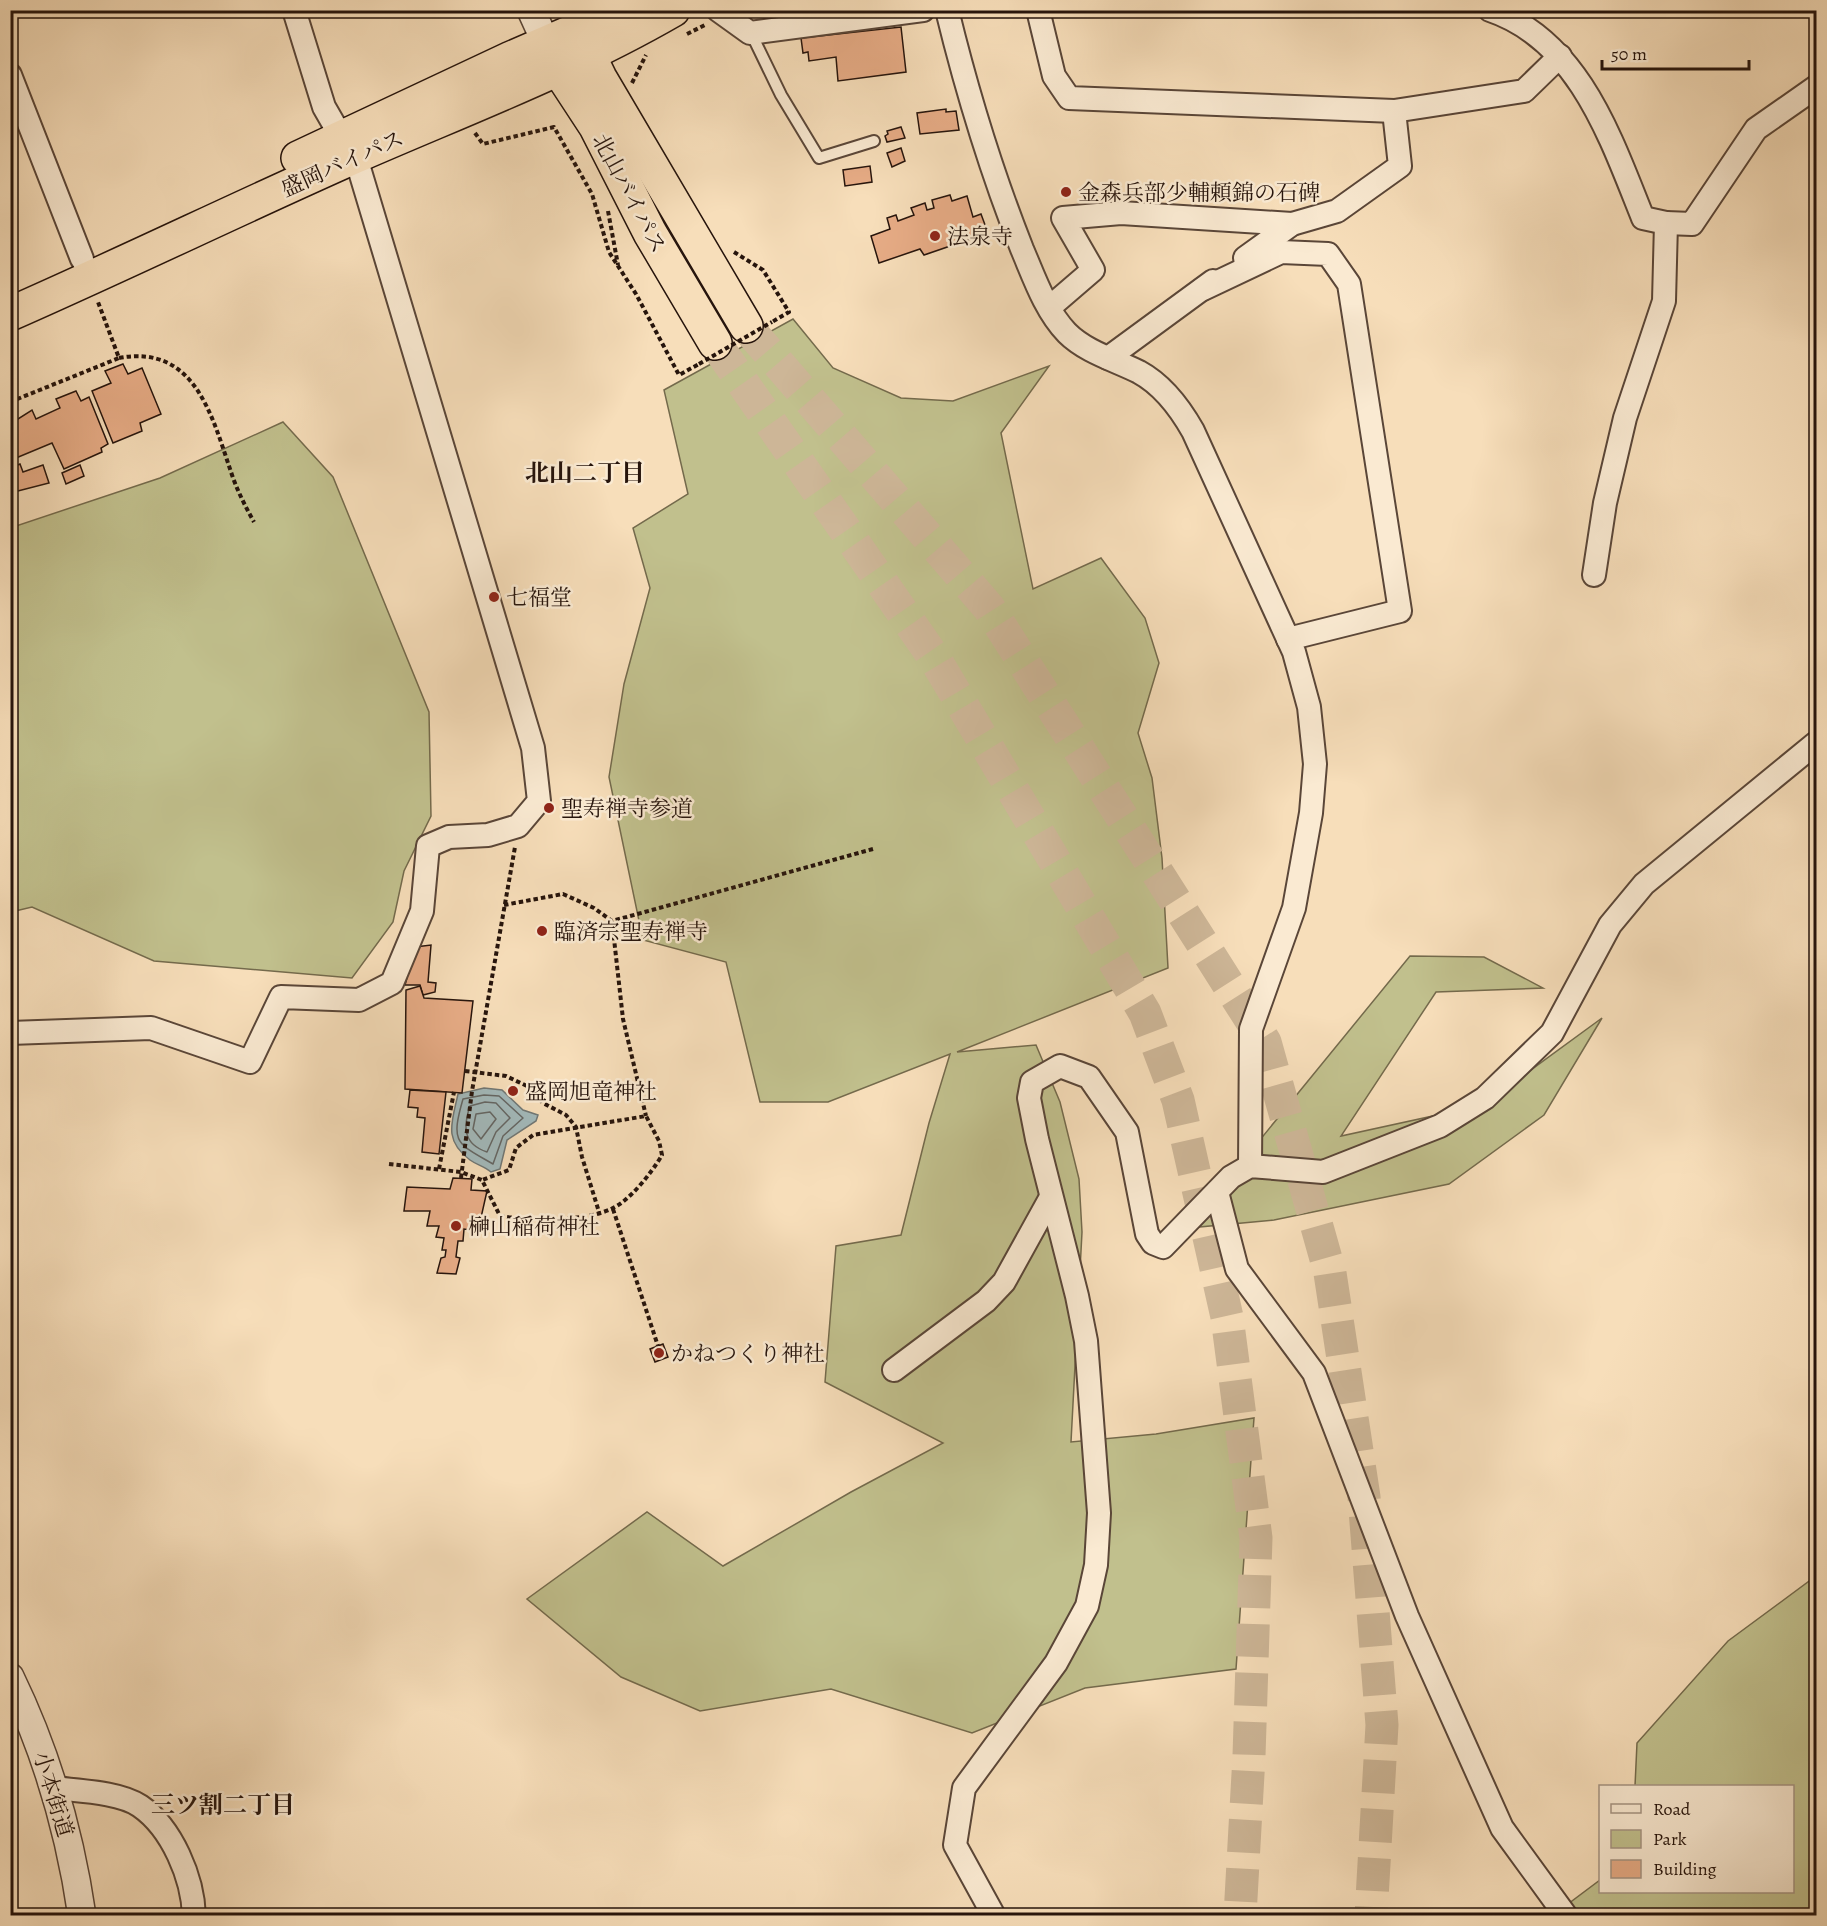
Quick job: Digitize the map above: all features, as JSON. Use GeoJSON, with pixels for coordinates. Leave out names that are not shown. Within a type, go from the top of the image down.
{"type":"FeatureCollection","features":[{"type":"Feature","properties":{"kind":"highway","name":"盛岡バイパス"},"geometry":{"type":"LineString","coordinates":[[10,292],[82,259],[348,147],[552,56],[578,32],[621,10]]}},
{"type":"Feature","properties":{"kind":"highway","name":"盛岡バイパス"},"geometry":{"type":"LineString","coordinates":[[578,32],[624,39],[679,22]]}},
{"type":"Feature","properties":{"kind":"highway","name":"北山バイパス"},"geometry":{"type":"LineString","coordinates":[[578,32],[759,324]]}},
{"type":"Feature","properties":{"kind":"highway","name":"北山バイパス"},"geometry":{"type":"LineString","coordinates":[[552,56],[596,128],[650,233],[707,353]]}},
{"type":"Feature","properties":{"kind":"highway","name":"盛岡バイパス"},"geometry":{"type":"LineString","coordinates":[[10,314],[348,147]]}},
{"type":"Feature","properties":{"kind":"street"},"geometry":{"type":"LineString","coordinates":[[10,1033],[151,1028],[250,1062],[281,997],[359,1000],[392,982],[422,911],[428,846],[449,837],[488,835],[518,826],[539,801],[533,748],[359,168],[324,107],[294,10]]}},
{"type":"Feature","properties":{"kind":"street"},"geometry":{"type":"LineString","coordinates":[[531,10],[552,56]]}},
{"type":"Feature","properties":{"kind":"street"},"geometry":{"type":"LineString","coordinates":[[716,20],[750,33],[923,10]]}},
{"type":"Feature","properties":{"kind":"street"},"geometry":{"type":"LineString","coordinates":[[947,10],[968,97],[1002,200],[1040,292],[1066,332],[1084,347],[1141,373],[1177,404],[1288,639],[1309,707],[1315,764],[1294,908],[1251,1029],[1250,1166]]}},
{"type":"Feature","properties":{"kind":"street"},"geometry":{"type":"LineString","coordinates":[[1038,10],[1054,76],[1069,98],[1394,111],[1524,91],[1560,56]]}},
{"type":"Feature","properties":{"kind":"street"},"geometry":{"type":"LineString","coordinates":[[1490,10],[1514,19],[1554,48],[1586,93],[1610,135],[1643,218],[1666,224],[1692,224],[1756,129],[1816,87]]}},
{"type":"Feature","properties":{"kind":"street"},"geometry":{"type":"LineString","coordinates":[[10,75],[82,259]]}},
{"type":"Feature","properties":{"kind":"street"},"geometry":{"type":"LineString","coordinates":[[1050,307],[1093,270],[1063,218],[1120,213],[1292,224],[1337,211],[1400,166],[1394,111]]}},
{"type":"Feature","properties":{"kind":"street"},"geometry":{"type":"LineString","coordinates":[[1108,358],[1292,224]]}},
{"type":"Feature","properties":{"kind":"street"},"geometry":{"type":"LineString","coordinates":[[1594,575],[1605,503],[1625,418],[1664,301],[1666,224]]}},
{"type":"Feature","properties":{"kind":"street"},"geometry":{"type":"LineString","coordinates":[[1203,289],[1281,252],[1328,254],[1349,284],[1400,611],[1288,639]]}},
{"type":"Feature","properties":{"kind":"street"},"geometry":{"type":"LineString","coordinates":[[994,1916],[955,1845],[964,1788],[1056,1663],[1087,1606],[1096,1565],[1099,1513],[1086,1341],[1029,1098],[1032,1082],[1060,1066],[1089,1077],[1126,1132],[1147,1234],[1153,1243],[1163,1247],[1231,1177],[1250,1166],[1323,1172],[1440,1126],[1485,1098],[1552,1033],[1610,925],[1644,884],[1816,743]]}},
{"type":"Feature","properties":{"kind":"street"},"geometry":{"type":"LineString","coordinates":[[1217,1192],[1237,1269],[1314,1373],[1407,1616],[1503,1828],[1566,1916]]}},
{"type":"Feature","properties":{"kind":"street"},"geometry":{"type":"LineString","coordinates":[[894,1370],[986,1301],[1004,1282],[1051,1197]]}},
{"type":"Feature","properties":{"kind":"street","name":"小本街道"},"geometry":{"type":"LineString","coordinates":[[10,1677],[28,1714],[54,1788],[74,1863],[82,1916]]}},
{"type":"Feature","properties":{"kind":"street"},"geometry":{"type":"LineString","coordinates":[[54,1788],[102,1793],[139,1805],[163,1830],[182,1862],[193,1903],[194,1916]]}},
{"type":"Feature","properties":{"kind":"lane"},"geometry":{"type":"LineString","coordinates":[[750,33],[781,95],[819,158],[874,141]]}},
{"type":"Feature","properties":{"kind":"path"},"geometry":{"type":"LineString","coordinates":[[679,22],[705,25],[716,20]]}},
{"type":"Feature","properties":{"kind":"path"},"geometry":{"type":"LineString","coordinates":[[628,92],[646,54],[656,49]]}},
{"type":"Feature","properties":{"kind":"path"},"geometry":{"type":"LineString","coordinates":[[472,128],[483,144],[554,127],[592,194],[609,252],[679,375],[707,353],[759,324],[789,312],[763,270],[725,247]]}},
{"type":"Feature","properties":{"kind":"path"},"geometry":{"type":"LineString","coordinates":[[607,200],[619,268]]}},
{"type":"Feature","properties":{"kind":"path"},"geometry":{"type":"LineString","coordinates":[[97,299],[119,358]]}},
{"type":"Feature","properties":{"kind":"path"},"geometry":{"type":"LineString","coordinates":[[10,402],[119,358],[145,355],[158,359],[192,380],[209,408],[238,491],[254,522]]}},
{"type":"Feature","properties":{"kind":"path"},"geometry":{"type":"LineString","coordinates":[[461,1178],[475,1072],[518,826]]}},
{"type":"Feature","properties":{"kind":"path"},"geometry":{"type":"LineString","coordinates":[[612,921],[873,849]]}},
{"type":"Feature","properties":{"kind":"path"},"geometry":{"type":"LineString","coordinates":[[482,1180],[500,1216],[518,1219],[552,1218],[600,1212],[613,1209],[651,1174],[662,1155],[659,1141],[646,1116],[623,1019],[612,921],[594,908],[563,894],[504,905]]}},
{"type":"Feature","properties":{"kind":"path"},"geometry":{"type":"LineString","coordinates":[[465,1071],[506,1076],[530,1087],[543,1103],[567,1115],[576,1127],[582,1157],[600,1212]]}},
{"type":"Feature","properties":{"kind":"path"},"geometry":{"type":"LineString","coordinates":[[439,1169],[454,1092]]}},
{"type":"Feature","properties":{"kind":"path"},"geometry":{"type":"LineString","coordinates":[[389,1164],[461,1172],[482,1180],[509,1170],[516,1148],[533,1136],[646,1116]]}},
{"type":"Feature","properties":{"kind":"path"},"geometry":{"type":"LineString","coordinates":[[613,1209],[658,1346]]}},
{"type":"Feature","properties":{"kind":"green space"},"geometry":{"type":"Polygon","coordinates":[[[793,319],[833,368],[901,398],[953,401],[1049,366],[1001,433],[1033,589],[1101,558],[1145,618],[1159,663],[1138,733],[1152,778],[1162,858],[1168,968],[957,1052],[1036,1045],[1060,1102],[1079,1179],[1082,1232],[1071,1442],[1156,1434],[1254,1418],[1236,1669],[1085,1688],[972,1733],[831,1689],[700,1711],[621,1677],[527,1599],[647,1512],[723,1566],[851,1492],[943,1443],[825,1382],[836,1246],[901,1235],[929,1123],[950,1054],[828,1102],[760,1102],[726,962],[643,940],[609,777],[624,684],[650,588],[633,528],[688,494],[664,390],[793,319]]]}},
{"type":"Feature","properties":{"kind":"green space"},"geometry":{"type":"Polygon","coordinates":[[[283,422],[333,477],[429,712],[431,816],[404,871],[393,922],[352,978],[154,961],[32,907],[11,912],[10,528],[160,478],[283,422]]]}},
{"type":"Feature","properties":{"kind":"green space"},"geometry":{"type":"Polygon","coordinates":[[[1410,956],[1484,957],[1543,988],[1436,992],[1341,1136],[1483,1105],[1602,1018],[1544,1115],[1449,1184],[1274,1220],[1188,1228],[1410,956]]]}},
{"type":"Feature","properties":{"kind":"green space"},"geometry":{"type":"Polygon","coordinates":[[[1816,1576],[1816,1915],[1552,1916],[1599,1881],[1599,1893],[1794,1893],[1794,1785],[1635,1785],[1637,1743],[1728,1641],[1816,1576]]]}},
{"type":"Feature","properties":{"kind":"water"},"geometry":{"type":"Polygon","coordinates":[[[484,1088],[502,1090],[523,1110],[538,1115],[536,1121],[507,1140],[500,1169],[491,1172],[461,1153],[453,1138],[452,1130],[458,1094],[484,1088]]]}},
{"type":"Feature","properties":{"kind":"building"},"geometry":{"type":"Polygon","coordinates":[[[901,27],[906,72],[838,81],[836,57],[809,61],[808,52],[803,53],[801,38],[901,27]]]}},
{"type":"Feature","properties":{"kind":"building"},"geometry":{"type":"Polygon","coordinates":[[[946,109],[946,112],[956,111],[959,130],[920,134],[917,113],[946,109]]]}},
{"type":"Feature","properties":{"kind":"building"},"geometry":{"type":"Polygon","coordinates":[[[901,127],[905,138],[887,142],[885,136],[888,134],[887,131],[901,127]]]}},
{"type":"Feature","properties":{"kind":"building"},"geometry":{"type":"Polygon","coordinates":[[[901,148],[905,161],[892,167],[887,153],[901,148]]]}},
{"type":"Feature","properties":{"kind":"building"},"geometry":{"type":"Polygon","coordinates":[[[870,166],[872,182],[845,186],[843,170],[870,166]]]}},
{"type":"Feature","properties":{"kind":"building"},"geometry":{"type":"Polygon","coordinates":[[[950,195],[952,201],[967,196],[973,217],[981,214],[988,233],[924,255],[920,249],[879,263],[871,236],[890,229],[887,218],[896,215],[898,221],[914,215],[911,208],[925,203],[927,210],[934,208],[932,200],[950,195]]]}},
{"type":"Feature","properties":{"kind":"building"},"geometry":{"type":"Polygon","coordinates":[[[123,364],[128,374],[142,368],[161,414],[140,423],[142,431],[113,443],[92,391],[111,383],[105,371],[123,364]]]}},
{"type":"Feature","properties":{"kind":"building"},"geometry":{"type":"Polygon","coordinates":[[[76,391],[81,401],[89,397],[108,444],[101,448],[102,452],[64,469],[52,443],[16,458],[10,447],[10,424],[32,410],[36,419],[60,408],[56,399],[76,391]]]}},
{"type":"Feature","properties":{"kind":"building"},"geometry":{"type":"Polygon","coordinates":[[[20,464],[23,472],[43,465],[49,483],[10,493],[10,468],[20,464]]]}},
{"type":"Feature","properties":{"kind":"building"},"geometry":{"type":"Polygon","coordinates":[[[80,465],[84,476],[66,484],[62,473],[80,465]]]}},
{"type":"Feature","properties":{"kind":"building"},"geometry":{"type":"Polygon","coordinates":[[[431,945],[428,982],[436,983],[435,992],[423,995],[420,985],[405,985],[415,947],[431,945]]]}},
{"type":"Feature","properties":{"kind":"building"},"geometry":{"type":"Polygon","coordinates":[[[420,986],[424,998],[473,1001],[462,1093],[405,1089],[406,990],[420,986]]]}},
{"type":"Feature","properties":{"kind":"building"},"geometry":{"type":"Polygon","coordinates":[[[410,1090],[446,1092],[439,1154],[422,1152],[425,1118],[417,1117],[418,1108],[408,1107],[410,1090]]]}},
{"type":"Feature","properties":{"kind":"building","name":"榊山稲荷神社"},"geometry":{"type":"Polygon","coordinates":[[[453,1178],[472,1179],[471,1190],[487,1191],[478,1231],[464,1229],[463,1241],[458,1241],[456,1257],[460,1258],[456,1274],[437,1273],[441,1258],[445,1257],[446,1250],[442,1250],[444,1238],[436,1237],[439,1226],[427,1226],[430,1211],[404,1211],[407,1187],[450,1189],[453,1178]]]}},
{"type":"Feature","properties":{"kind":"building","name":"かねつくり神社"},"geometry":{"type":"Polygon","coordinates":[[[663,1344],[668,1357],[655,1362],[650,1349],[663,1344]]]}},
{"type":"Feature","properties":{"kind":"tunnel"},"geometry":{"type":"LineString","coordinates":[[746,326],[989,608],[1265,1042],[1330,1273],[1364,1497],[1382,1725],[1371,1916]]}},
{"type":"Feature","properties":{"kind":"tunnel"},"geometry":{"type":"LineString","coordinates":[[715,343],[935,659],[1145,1013],[1178,1100],[1227,1317],[1256,1538],[1249,1756],[1240,1916]]}},
{"type":"Feature","properties":{"kind":"place","name":"金森兵部少輔頼錦の石碑"},"geometry":{"type":"Point","coordinates":[1066,192]}},
{"type":"Feature","properties":{"kind":"place","name":"法泉寺"},"geometry":{"type":"Point","coordinates":[935,236]}},
{"type":"Feature","properties":{"kind":"place","name":"七福堂"},"geometry":{"type":"Point","coordinates":[494,597]}},
{"type":"Feature","properties":{"kind":"place","name":"聖寿禅寺参道"},"geometry":{"type":"Point","coordinates":[549,808]}},
{"type":"Feature","properties":{"kind":"place","name":"臨済宗聖寿禅寺"},"geometry":{"type":"Point","coordinates":[542,931]}},
{"type":"Feature","properties":{"kind":"place","name":"盛岡旭竜神社"},"geometry":{"type":"Point","coordinates":[513,1091]}},
{"type":"Feature","properties":{"kind":"place","name":"榊山稲荷神社"},"geometry":{"type":"Point","coordinates":[456,1226]}},
{"type":"Feature","properties":{"kind":"place","name":"かねつくり神社"},"geometry":{"type":"Point","coordinates":[659,1353]}},
{"type":"Feature","properties":{"kind":"district","name":"北山二丁目"},"geometry":{"type":"Point","coordinates":[585,473]}},
{"type":"Feature","properties":{"kind":"district","name":"三ツ割二丁目"},"geometry":{"type":"Point","coordinates":[223,1805]}}]}
